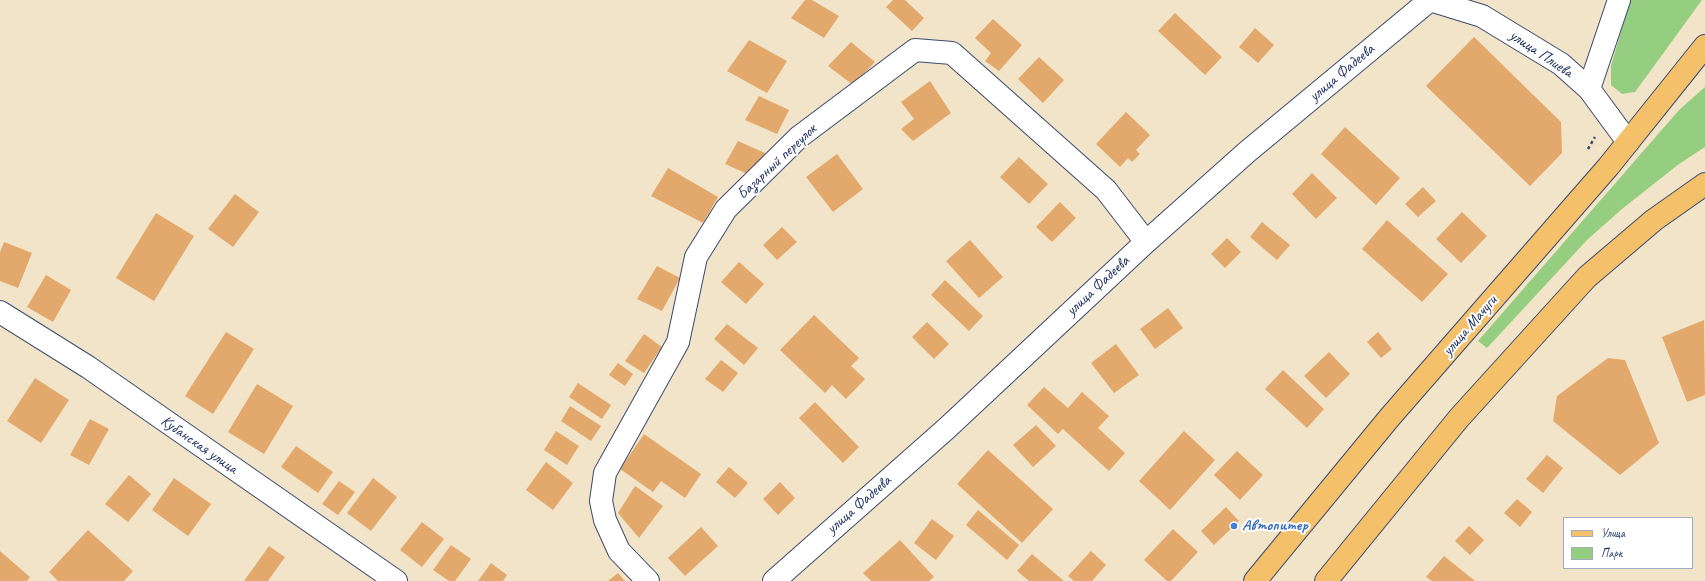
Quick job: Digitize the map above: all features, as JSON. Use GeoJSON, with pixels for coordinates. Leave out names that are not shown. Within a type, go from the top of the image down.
{"type":"FeatureCollection","features":[{"type":"Feature","properties":{"kind":"main road","name":"улица Мачуги"},"geometry":{"type":"LineString","coordinates":[[1255,581],[1390,418],[1628,142],[1705,46]]}},
{"type":"Feature","properties":{"kind":"main road"},"geometry":{"type":"LineString","coordinates":[[1686,71],[1705,59]]}},
{"type":"Feature","properties":{"kind":"main road"},"geometry":{"type":"LineString","coordinates":[[1326,581],[1459,418],[1587,277],[1654,220],[1705,184]]}},
{"type":"Feature","properties":{"kind":"main road"},"geometry":{"type":"LineString","coordinates":[[1266,581],[1272,561]]}},
{"type":"Feature","properties":{"kind":"street","name":"улица Плиева"},"geometry":{"type":"LineString","coordinates":[[1430,0],[1482,16],[1561,64],[1589,89],[1628,142]]}},
{"type":"Feature","properties":{"kind":"street","name":"улица Фадеева"},"geometry":{"type":"LineString","coordinates":[[774,581],[946,429],[1146,242],[1247,152],[1430,0]]}},
{"type":"Feature","properties":{"kind":"street"},"geometry":{"type":"LineString","coordinates":[[1589,89],[1619,0]]}},
{"type":"Feature","properties":{"kind":"street","name":"Базарный переулок"},"geometry":{"type":"LineString","coordinates":[[648,581],[619,551],[605,520],[601,501],[604,473],[678,342],[696,257],[726,209],[798,137],[915,50],[952,53],[1106,190],[1146,242]]}},
{"type":"Feature","properties":{"kind":"street","name":"Кубанская улица"},"geometry":{"type":"LineString","coordinates":[[0,312],[88,367],[396,581]]}},
{"type":"Feature","properties":{"kind":"green space"},"geometry":{"type":"Polygon","coordinates":[[[1630,0],[1702,0],[1635,92],[1622,94],[1611,85],[1611,66],[1630,0]]]}},
{"type":"Feature","properties":{"kind":"green space"},"geometry":{"type":"Polygon","coordinates":[[[1705,87],[1705,147],[1679,164],[1622,209],[1588,239],[1487,348],[1478,341],[1679,110],[1705,87]]]}},
{"type":"Feature","properties":{"kind":"building"},"geometry":{"type":"Polygon","coordinates":[[[805,0],[812,0],[839,16],[824,38],[791,18],[805,0]]]}},
{"type":"Feature","properties":{"kind":"building"},"geometry":{"type":"Polygon","coordinates":[[[893,0],[905,0],[924,18],[912,31],[886,7],[893,0]]]}},
{"type":"Feature","properties":{"kind":"building"},"geometry":{"type":"Polygon","coordinates":[[[1175,13],[1222,57],[1205,75],[1158,31],[1175,13]]]}},
{"type":"Feature","properties":{"kind":"building"},"geometry":{"type":"Polygon","coordinates":[[[993,19],[1022,45],[999,71],[985,61],[991,53],[975,38],[993,19]]]}},
{"type":"Feature","properties":{"kind":"building"},"geometry":{"type":"Polygon","coordinates":[[[1255,28],[1274,45],[1258,63],[1239,47],[1255,28]]]}},
{"type":"Feature","properties":{"kind":"building"},"geometry":{"type":"Polygon","coordinates":[[[1474,37],[1561,122],[1562,153],[1530,186],[1426,86],[1474,37]]]}},
{"type":"Feature","properties":{"kind":"building"},"geometry":{"type":"Polygon","coordinates":[[[749,40],[787,61],[767,93],[727,71],[749,40]]]}},
{"type":"Feature","properties":{"kind":"building"},"geometry":{"type":"Polygon","coordinates":[[[851,42],[875,62],[853,85],[828,66],[851,42]]]}},
{"type":"Feature","properties":{"kind":"building"},"geometry":{"type":"Polygon","coordinates":[[[1039,57],[1064,80],[1043,103],[1018,79],[1039,57]]]}},
{"type":"Feature","properties":{"kind":"building"},"geometry":{"type":"Polygon","coordinates":[[[930,81],[951,113],[913,141],[901,129],[914,119],[901,102],[930,81]]]}},
{"type":"Feature","properties":{"kind":"building"},"geometry":{"type":"Polygon","coordinates":[[[759,96],[789,110],[777,134],[745,120],[759,96]]]}},
{"type":"Feature","properties":{"kind":"building"},"geometry":{"type":"Polygon","coordinates":[[[1126,112],[1150,135],[1136,150],[1140,154],[1132,162],[1128,158],[1120,167],[1096,144],[1126,112]]]}},
{"type":"Feature","properties":{"kind":"building"},"geometry":{"type":"Polygon","coordinates":[[[1345,127],[1400,178],[1376,205],[1321,154],[1345,127]]]}},
{"type":"Feature","properties":{"kind":"building"},"geometry":{"type":"Polygon","coordinates":[[[738,141],[765,153],[752,176],[725,164],[738,141]]]}},
{"type":"Feature","properties":{"kind":"building"},"geometry":{"type":"Polygon","coordinates":[[[837,154],[863,189],[833,212],[806,177],[837,154]]]}},
{"type":"Feature","properties":{"kind":"building"},"geometry":{"type":"Polygon","coordinates":[[[1019,157],[1048,184],[1029,204],[1000,177],[1019,157]]]}},
{"type":"Feature","properties":{"kind":"building"},"geometry":{"type":"Polygon","coordinates":[[[668,168],[718,197],[703,223],[651,196],[668,168]]]}},
{"type":"Feature","properties":{"kind":"building"},"geometry":{"type":"Polygon","coordinates":[[[1312,173],[1337,198],[1316,219],[1292,194],[1312,173]]]}},
{"type":"Feature","properties":{"kind":"building"},"geometry":{"type":"Polygon","coordinates":[[[1423,187],[1436,201],[1418,217],[1405,204],[1423,187]]]}},
{"type":"Feature","properties":{"kind":"building"},"geometry":{"type":"Polygon","coordinates":[[[235,194],[259,212],[233,247],[208,229],[235,194]]]}},
{"type":"Feature","properties":{"kind":"building"},"geometry":{"type":"Polygon","coordinates":[[[1060,202],[1076,218],[1052,242],[1036,227],[1060,202]]]}},
{"type":"Feature","properties":{"kind":"building"},"geometry":{"type":"Polygon","coordinates":[[[1462,212],[1487,236],[1461,263],[1436,239],[1462,212]]]}},
{"type":"Feature","properties":{"kind":"building"},"geometry":{"type":"Polygon","coordinates":[[[156,213],[194,236],[154,301],[116,278],[156,213]]]}},
{"type":"Feature","properties":{"kind":"building"},"geometry":{"type":"Polygon","coordinates":[[[1387,220],[1448,274],[1422,302],[1362,249],[1387,220]]]}},
{"type":"Feature","properties":{"kind":"building"},"geometry":{"type":"Polygon","coordinates":[[[1262,222],[1290,245],[1277,260],[1250,237],[1262,222]]]}},
{"type":"Feature","properties":{"kind":"building"},"geometry":{"type":"Polygon","coordinates":[[[782,227],[797,242],[777,260],[763,245],[782,227]]]}},
{"type":"Feature","properties":{"kind":"building"},"geometry":{"type":"Polygon","coordinates":[[[1227,238],[1241,252],[1225,268],[1211,254],[1227,238]]]}},
{"type":"Feature","properties":{"kind":"building"},"geometry":{"type":"Polygon","coordinates":[[[970,240],[1003,277],[979,298],[946,261],[970,240]]]}},
{"type":"Feature","properties":{"kind":"building"},"geometry":{"type":"Polygon","coordinates":[[[4,242],[32,253],[18,288],[0,281],[0,252],[4,242]]]}},
{"type":"Feature","properties":{"kind":"building"},"geometry":{"type":"Polygon","coordinates":[[[739,262],[764,284],[746,304],[721,282],[739,262]]]}},
{"type":"Feature","properties":{"kind":"building"},"geometry":{"type":"Polygon","coordinates":[[[657,266],[680,278],[662,311],[637,299],[657,266]]]}},
{"type":"Feature","properties":{"kind":"building"},"geometry":{"type":"Polygon","coordinates":[[[46,275],[71,290],[53,322],[27,307],[46,275]]]}},
{"type":"Feature","properties":{"kind":"building"},"geometry":{"type":"Polygon","coordinates":[[[945,280],[983,316],[969,331],[931,295],[945,280]]]}},
{"type":"Feature","properties":{"kind":"building"},"geometry":{"type":"Polygon","coordinates":[[[1168,308],[1183,328],[1155,349],[1140,329],[1168,308]]]}},
{"type":"Feature","properties":{"kind":"building"},"geometry":{"type":"Polygon","coordinates":[[[814,315],[859,358],[851,366],[865,379],[846,399],[832,385],[825,393],[780,350],[814,315]]]}},
{"type":"Feature","properties":{"kind":"building"},"geometry":{"type":"Polygon","coordinates":[[[1704,320],[1705,395],[1687,402],[1662,337],[1704,320]]]}},
{"type":"Feature","properties":{"kind":"building"},"geometry":{"type":"Polygon","coordinates":[[[927,322],[949,344],[934,359],[912,337],[927,322]]]}},
{"type":"Feature","properties":{"kind":"building"},"geometry":{"type":"Polygon","coordinates":[[[727,324],[758,348],[744,365],[714,339],[727,324]]]}},
{"type":"Feature","properties":{"kind":"building"},"geometry":{"type":"Polygon","coordinates":[[[226,332],[254,349],[213,414],[185,396],[226,332]]]}},
{"type":"Feature","properties":{"kind":"building"},"geometry":{"type":"Polygon","coordinates":[[[1378,332],[1392,349],[1381,358],[1367,342],[1378,332]]]}},
{"type":"Feature","properties":{"kind":"building"},"geometry":{"type":"Polygon","coordinates":[[[644,334],[662,347],[644,373],[625,361],[644,334]]]}},
{"type":"Feature","properties":{"kind":"building"},"geometry":{"type":"Polygon","coordinates":[[[1116,344],[1139,375],[1114,393],[1091,363],[1116,344]]]}},
{"type":"Feature","properties":{"kind":"building"},"geometry":{"type":"Polygon","coordinates":[[[1329,352],[1350,374],[1326,398],[1304,376],[1329,352]]]}},
{"type":"Feature","properties":{"kind":"building"},"geometry":{"type":"Polygon","coordinates":[[[1608,358],[1625,360],[1659,443],[1620,475],[1553,421],[1557,396],[1608,358]]]}},
{"type":"Feature","properties":{"kind":"building"},"geometry":{"type":"Polygon","coordinates":[[[721,360],[738,373],[723,392],[705,379],[721,360]]]}},
{"type":"Feature","properties":{"kind":"building"},"geometry":{"type":"Polygon","coordinates":[[[618,363],[633,374],[625,386],[609,375],[618,363]]]}},
{"type":"Feature","properties":{"kind":"building"},"geometry":{"type":"Polygon","coordinates":[[[1283,370],[1324,409],[1307,428],[1265,389],[1283,370]]]}},
{"type":"Feature","properties":{"kind":"building"},"geometry":{"type":"Polygon","coordinates":[[[35,378],[69,400],[41,443],[7,421],[35,378]]]}},
{"type":"Feature","properties":{"kind":"building"},"geometry":{"type":"Polygon","coordinates":[[[578,383],[611,405],[602,419],[569,397],[578,383]]]}},
{"type":"Feature","properties":{"kind":"building"},"geometry":{"type":"Polygon","coordinates":[[[257,384],[293,406],[264,454],[228,432],[257,384]]]}},
{"type":"Feature","properties":{"kind":"building"},"geometry":{"type":"Polygon","coordinates":[[[1044,387],[1068,408],[1082,392],[1109,416],[1098,428],[1125,453],[1109,471],[1063,429],[1058,434],[1027,405],[1044,387]]]}},
{"type":"Feature","properties":{"kind":"building"},"geometry":{"type":"Polygon","coordinates":[[[815,402],[859,447],[843,463],[799,418],[815,402]]]}},
{"type":"Feature","properties":{"kind":"building"},"geometry":{"type":"Polygon","coordinates":[[[570,406],[601,426],[591,441],[561,421],[570,406]]]}},
{"type":"Feature","properties":{"kind":"building"},"geometry":{"type":"Polygon","coordinates":[[[90,419],[109,429],[89,465],[70,455],[90,419]]]}},
{"type":"Feature","properties":{"kind":"building"},"geometry":{"type":"Polygon","coordinates":[[[1036,425],[1056,446],[1033,467],[1013,445],[1036,425]]]}},
{"type":"Feature","properties":{"kind":"building"},"geometry":{"type":"Polygon","coordinates":[[[556,431],[579,446],[567,465],[544,450],[556,431]]]}},
{"type":"Feature","properties":{"kind":"building"},"geometry":{"type":"Polygon","coordinates":[[[1184,431],[1215,460],[1170,510],[1139,481],[1184,431]]]}},
{"type":"Feature","properties":{"kind":"building"},"geometry":{"type":"Polygon","coordinates":[[[644,434],[701,474],[685,498],[661,481],[653,492],[620,469],[644,434]]]}},
{"type":"Feature","properties":{"kind":"building"},"geometry":{"type":"Polygon","coordinates":[[[296,446],[333,472],[318,493],[281,467],[296,446]]]}},
{"type":"Feature","properties":{"kind":"building"},"geometry":{"type":"Polygon","coordinates":[[[988,450],[1053,509],[1022,543],[957,484],[988,450]]]}},
{"type":"Feature","properties":{"kind":"building"},"geometry":{"type":"Polygon","coordinates":[[[1237,451],[1263,475],[1240,500],[1214,475],[1237,451]]]}},
{"type":"Feature","properties":{"kind":"building"},"geometry":{"type":"Polygon","coordinates":[[[1547,455],[1563,468],[1543,493],[1526,479],[1547,455]]]}},
{"type":"Feature","properties":{"kind":"building"},"geometry":{"type":"Polygon","coordinates":[[[546,462],[573,483],[553,510],[526,490],[546,462]]]}},
{"type":"Feature","properties":{"kind":"building"},"geometry":{"type":"Polygon","coordinates":[[[729,467],[748,483],[735,498],[716,482],[729,467]]]}},
{"type":"Feature","properties":{"kind":"building"},"geometry":{"type":"Polygon","coordinates":[[[129,475],[151,494],[128,522],[105,504],[129,475]]]}},
{"type":"Feature","properties":{"kind":"building"},"geometry":{"type":"Polygon","coordinates":[[[174,478],[211,504],[188,536],[152,510],[174,478]]]}},
{"type":"Feature","properties":{"kind":"building"},"geometry":{"type":"Polygon","coordinates":[[[373,478],[397,497],[371,531],[347,513],[373,478]]]}},
{"type":"Feature","properties":{"kind":"building"},"geometry":{"type":"Polygon","coordinates":[[[339,481],[355,492],[338,515],[322,504],[339,481]]]}},
{"type":"Feature","properties":{"kind":"building"},"geometry":{"type":"Polygon","coordinates":[[[780,482],[795,498],[778,515],[763,499],[780,482]]]}},
{"type":"Feature","properties":{"kind":"building"},"geometry":{"type":"Polygon","coordinates":[[[635,486],[663,506],[639,538],[618,513],[635,486]]]}},
{"type":"Feature","properties":{"kind":"building"},"geometry":{"type":"Polygon","coordinates":[[[1517,499],[1532,512],[1520,527],[1504,513],[1517,499]]]}},
{"type":"Feature","properties":{"kind":"building"},"geometry":{"type":"Polygon","coordinates":[[[1226,507],[1239,521],[1214,545],[1201,531],[1226,507]]]}},
{"type":"Feature","properties":{"kind":"building"},"geometry":{"type":"Polygon","coordinates":[[[978,510],[1019,545],[1007,560],[966,525],[978,510]]]}},
{"type":"Feature","properties":{"kind":"building"},"geometry":{"type":"Polygon","coordinates":[[[932,519],[954,536],[936,560],[914,543],[932,519]]]}},
{"type":"Feature","properties":{"kind":"building"},"geometry":{"type":"Polygon","coordinates":[[[422,522],[444,539],[422,567],[400,550],[422,522]]]}},
{"type":"Feature","properties":{"kind":"building"},"geometry":{"type":"Polygon","coordinates":[[[1469,526],[1484,540],[1470,555],[1455,541],[1469,526]]]}},
{"type":"Feature","properties":{"kind":"building"},"geometry":{"type":"Polygon","coordinates":[[[701,527],[718,546],[685,576],[668,558],[701,527]]]}},
{"type":"Feature","properties":{"kind":"building"},"geometry":{"type":"Polygon","coordinates":[[[1173,529],[1198,552],[1171,581],[1167,581],[1144,560],[1173,529]]]}},
{"type":"Feature","properties":{"kind":"building"},"geometry":{"type":"Polygon","coordinates":[[[88,530],[133,571],[124,581],[58,581],[49,572],[88,530]]]}},
{"type":"Feature","properties":{"kind":"building"},"geometry":{"type":"Polygon","coordinates":[[[900,540],[934,577],[929,581],[871,581],[863,573],[900,540]]]}},
{"type":"Feature","properties":{"kind":"building"},"geometry":{"type":"Polygon","coordinates":[[[451,545],[471,559],[455,581],[449,581],[433,570],[451,545]]]}},
{"type":"Feature","properties":{"kind":"building"},"geometry":{"type":"Polygon","coordinates":[[[269,546],[285,557],[268,581],[244,581],[269,546]]]}},
{"type":"Feature","properties":{"kind":"building"},"geometry":{"type":"Polygon","coordinates":[[[0,551],[30,577],[27,581],[0,581],[0,551]]]}},
{"type":"Feature","properties":{"kind":"building"},"geometry":{"type":"Polygon","coordinates":[[[1091,551],[1106,565],[1092,581],[1074,581],[1068,576],[1091,551]]]}},
{"type":"Feature","properties":{"kind":"building"},"geometry":{"type":"Polygon","coordinates":[[[1032,554],[1064,581],[1029,581],[1017,571],[1032,554]]]}},
{"type":"Feature","properties":{"kind":"building"},"geometry":{"type":"Polygon","coordinates":[[[1444,556],[1475,581],[1432,581],[1426,577],[1444,556]]]}},
{"type":"Feature","properties":{"kind":"building"},"geometry":{"type":"Polygon","coordinates":[[[491,563],[507,575],[503,581],[478,581],[491,563]]]}},
{"type":"Feature","properties":{"kind":"building"},"geometry":{"type":"Polygon","coordinates":[[[618,573],[625,581],[608,581],[618,573]]]}},
{"type":"Feature","properties":{"kind":"place","name":"Автопитер"},"geometry":{"type":"Point","coordinates":[1234,526]}}]}
